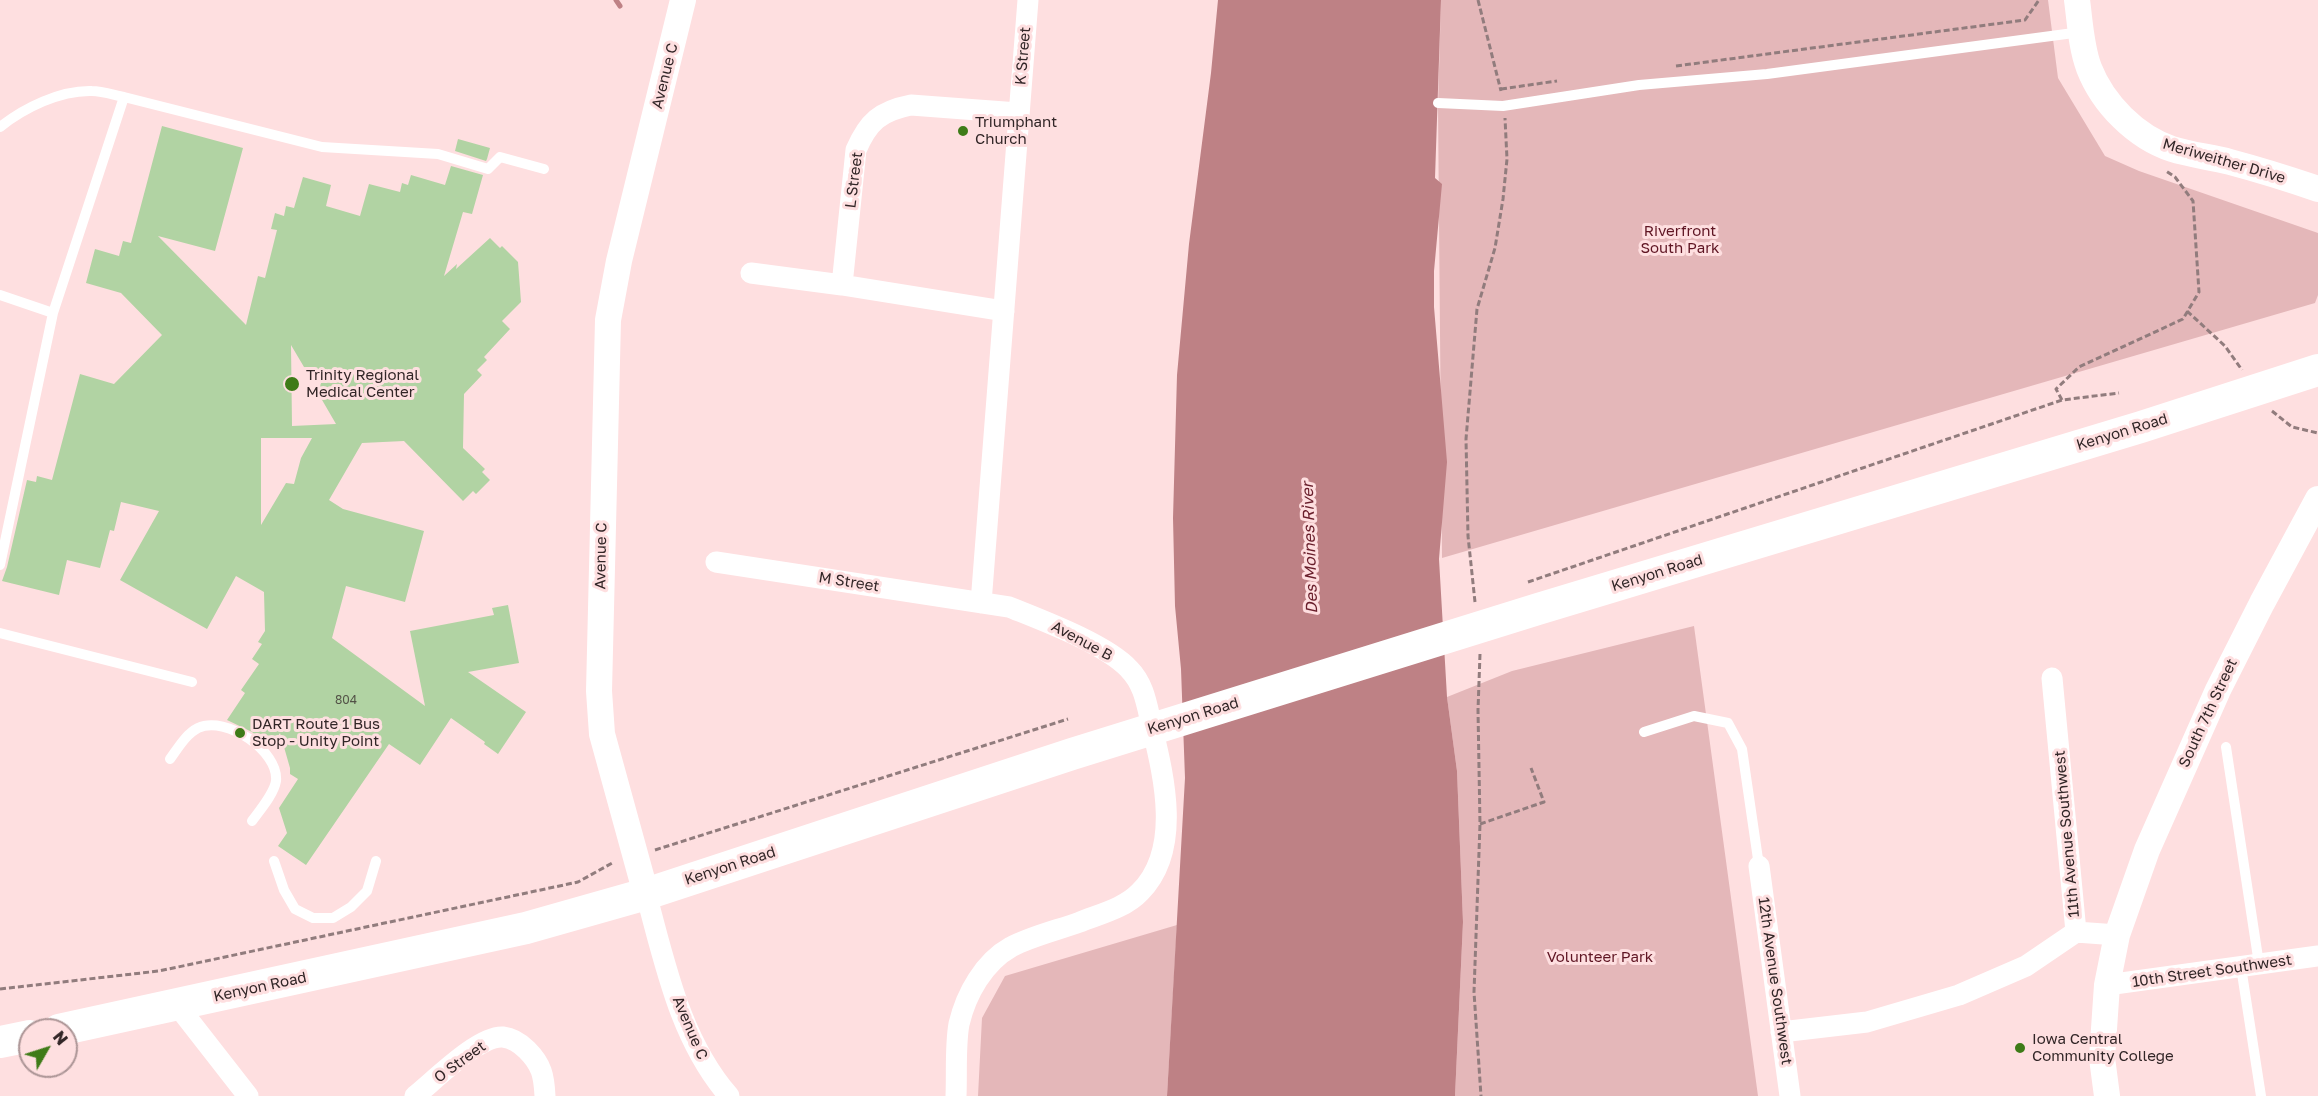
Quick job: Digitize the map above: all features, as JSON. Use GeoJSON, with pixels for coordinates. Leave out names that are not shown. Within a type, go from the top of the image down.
{"type":"FeatureCollection","features":[{"type":"Feature","properties":{"kind":"main road","name":"Kenyon Road"},"geometry":{"type":"LineString","coordinates":[[78,1026],[526,928],[646,894],[1072,754],[1533,596],[2141,427],[2318,370]]}},
{"type":"Feature","properties":{"kind":"main road"},"geometry":{"type":"LineString","coordinates":[[0,1042],[18,1038]]}},
{"type":"Feature","properties":{"kind":"street","name":"Avenue C"},"geometry":{"type":"LineString","coordinates":[[684,0],[619,261],[608,320],[598,692],[602,734],[666,967],[691,1037],[713,1078],[729,1096]]}},
{"type":"Feature","properties":{"kind":"street","name":"K Street"},"geometry":{"type":"LineString","coordinates":[[1018,113],[1028,0]]}},
{"type":"Feature","properties":{"kind":"street","name":"Meriweither Drive"},"geometry":{"type":"LineString","coordinates":[[2077,0],[2089,67],[2100,89],[2130,125],[2149,139],[2171,148],[2229,162],[2318,189]]}},
{"type":"Feature","properties":{"kind":"street","name":"L Street"},"geometry":{"type":"LineString","coordinates":[[842,285],[856,150],[864,131],[880,116],[894,108],[911,105],[1018,113]]}},
{"type":"Feature","properties":{"kind":"street"},"geometry":{"type":"LineString","coordinates":[[981,603],[1018,113]]}},
{"type":"Feature","properties":{"kind":"street"},"geometry":{"type":"LineString","coordinates":[[751,273],[1004,311]]}},
{"type":"Feature","properties":{"kind":"street","name":"South 7th Street"},"geometry":{"type":"LineString","coordinates":[[2117,935],[2147,850],[2182,768],[2262,603],[2318,499]]}},
{"type":"Feature","properties":{"kind":"street","name":"M Street"},"geometry":{"type":"LineString","coordinates":[[716,562],[981,603]]}},
{"type":"Feature","properties":{"kind":"street","name":"Avenue B"},"geometry":{"type":"LineString","coordinates":[[956,1096],[959,1024],[976,980],[990,964],[1011,947],[1117,908],[1140,892],[1154,873],[1162,850],[1167,822],[1165,781],[1143,689],[1129,669],[1099,648],[1042,620],[1009,607],[981,603]]}},
{"type":"Feature","properties":{"kind":"street","name":"11th Avenue Southwest"},"geometry":{"type":"LineString","coordinates":[[2052,678],[2076,932],[2117,935]]}},
{"type":"Feature","properties":{"kind":"street","name":"12th Avenue Southwest"},"geometry":{"type":"LineString","coordinates":[[1760,866],[1790,1096]]}},
{"type":"Feature","properties":{"kind":"street"},"geometry":{"type":"LineString","coordinates":[[1781,1032],[1867,1022],[1959,995],[2026,966],[2076,932]]}},
{"type":"Feature","properties":{"kind":"street"},"geometry":{"type":"LineString","coordinates":[[2107,1096],[2102,1058],[2107,985],[2117,935]]}},
{"type":"Feature","properties":{"kind":"street","name":"10th Street Southwest"},"geometry":{"type":"LineString","coordinates":[[2107,985],[2318,956]]}},
{"type":"Feature","properties":{"kind":"street"},"geometry":{"type":"LineString","coordinates":[[177,1005],[248,1096]]}},
{"type":"Feature","properties":{"kind":"street","name":"O Street"},"geometry":{"type":"LineString","coordinates":[[415,1096],[481,1043],[502,1037],[520,1043],[537,1060],[544,1075],[545,1096]]}},
{"type":"Feature","properties":{"kind":"lane"},"geometry":{"type":"LineString","coordinates":[[1438,103],[1503,106],[1639,85],[1767,74],[2081,32]]}},
{"type":"Feature","properties":{"kind":"lane"},"geometry":{"type":"LineString","coordinates":[[0,127],[9,119],[56,96],[91,91],[124,97],[322,147],[438,154],[488,169],[500,157],[544,170]]}},
{"type":"Feature","properties":{"kind":"lane"},"geometry":{"type":"LineString","coordinates":[[0,565],[53,313],[124,97]]}},
{"type":"Feature","properties":{"kind":"lane"},"geometry":{"type":"LineString","coordinates":[[0,295],[53,313]]}},
{"type":"Feature","properties":{"kind":"lane"},"geometry":{"type":"LineString","coordinates":[[0,633],[192,682]]}},
{"type":"Feature","properties":{"kind":"lane"},"geometry":{"type":"LineString","coordinates":[[1644,732],[1694,716],[1728,723],[1742,750],[1760,866]]}},
{"type":"Feature","properties":{"kind":"lane"},"geometry":{"type":"LineString","coordinates":[[170,759],[186,737],[198,728],[211,725],[225,726],[240,733],[268,756],[276,771],[276,784],[252,821]]}},
{"type":"Feature","properties":{"kind":"lane"},"geometry":{"type":"LineString","coordinates":[[2226,747],[2250,966],[2261,1096]]}},
{"type":"Feature","properties":{"kind":"lane"},"geometry":{"type":"LineString","coordinates":[[274,861],[284,890],[295,909],[313,918],[333,918],[351,907],[367,891],[376,861]]}},
{"type":"Feature","properties":{"kind":"path"},"geometry":{"type":"LineString","coordinates":[[1475,607],[1468,536],[1466,439],[1477,309],[1495,248],[1503,200],[1508,133],[1501,89],[1478,0]]}},
{"type":"Feature","properties":{"kind":"path"},"geometry":{"type":"LineString","coordinates":[[1675,66],[2025,20],[2039,0]]}},
{"type":"Feature","properties":{"kind":"path"},"geometry":{"type":"LineString","coordinates":[[1501,89],[1559,81]]}},
{"type":"Feature","properties":{"kind":"path"},"geometry":{"type":"LineString","coordinates":[[2062,400],[2056,389],[2079,367],[2183,319],[2199,292],[2193,201],[2175,177],[2165,171]]}},
{"type":"Feature","properties":{"kind":"path"},"geometry":{"type":"LineString","coordinates":[[1533,596],[2062,400],[2119,393]]}},
{"type":"Feature","properties":{"kind":"path"},"geometry":{"type":"LineString","coordinates":[[1480,654],[1478,710],[1480,824],[1474,992],[1481,1096]]}},
{"type":"Feature","properties":{"kind":"path"},"geometry":{"type":"LineString","coordinates":[[0,989],[159,971],[578,882],[612,862],[1068,719]]}},
{"type":"Feature","properties":{"kind":"path"},"geometry":{"type":"LineString","coordinates":[[1480,824],[1544,802],[1531,768]]}},
{"type":"Feature","properties":{"kind":"green space","name":"Riverfront South Park"},"geometry":{"type":"Polygon","coordinates":[[[1441,0],[2048,0],[2058,78],[2105,156],[2139,171],[2318,233],[2318,295],[2315,303],[1442,558],[1438,106],[1441,0]]]}},
{"type":"Feature","properties":{"kind":"green space","name":"Volunteer Park"},"geometry":{"type":"Polygon","coordinates":[[[1694,626],[1758,1096],[1455,1096],[1463,922],[1457,771],[1447,697],[1512,671],[1694,626]]]}},
{"type":"Feature","properties":{"kind":"green space"},"geometry":{"type":"Polygon","coordinates":[[[1177,925],[1167,1096],[978,1096],[982,1018],[1005,976],[1177,925]]]}},
{"type":"Feature","properties":{"kind":"water","name":"Des Moines River"},"geometry":{"type":"Polygon","coordinates":[[[1218,0],[1441,0],[1435,178],[1442,184],[1434,271],[1434,307],[1447,462],[1439,559],[1447,697],[1457,771],[1463,922],[1455,1096],[1167,1096],[1185,778],[1181,669],[1175,606],[1173,518],[1177,375],[1189,244],[1218,0]]]}},
{"type":"Feature","properties":{"kind":"building"},"geometry":{"type":"Polygon","coordinates":[[[162,126],[243,148],[215,251],[158,236],[246,325],[258,276],[265,278],[277,230],[271,229],[275,213],[284,216],[286,206],[294,208],[303,177],[331,185],[326,206],[360,216],[369,184],[400,192],[402,183],[408,185],[411,175],[445,185],[451,166],[483,175],[472,214],[463,212],[444,276],[457,264],[456,269],[490,238],[518,262],[521,302],[502,321],[510,329],[484,357],[487,360],[477,370],[482,375],[464,394],[463,448],[485,469],[482,472],[490,480],[476,494],[473,491],[463,501],[404,441],[362,443],[329,500],[343,509],[424,531],[405,602],[346,586],[332,638],[425,706],[410,631],[494,615],[492,608],[508,605],[519,663],[468,672],[526,712],[498,754],[451,718],[420,765],[389,744],[306,865],[278,846],[287,833],[279,808],[298,779],[290,774],[280,733],[270,748],[252,732],[227,720],[245,693],[241,690],[259,664],[252,659],[262,644],[258,642],[265,631],[264,592],[236,576],[207,629],[120,580],[159,511],[121,502],[114,531],[110,530],[100,568],[67,560],[59,595],[2,581],[27,480],[36,482],[37,476],[52,480],[80,374],[114,384],[162,335],[121,293],[86,283],[95,249],[119,256],[123,241],[131,243],[162,126]],[[291,345],[292,426],[336,424],[318,393],[324,373],[304,367],[291,345]],[[261,438],[261,525],[286,483],[294,484],[301,458],[312,438],[261,438]]]}},
{"type":"Feature","properties":{"kind":"building"},"geometry":{"type":"Polygon","coordinates":[[[458,139],[490,148],[486,161],[455,151],[458,139]]]}},
{"type":"Feature","properties":{"kind":"waterway"},"geometry":{"type":"LineString","coordinates":[[616,0],[620,6]]}},
{"type":"Feature","properties":{"kind":"place","name":"Triumphant Church"},"geometry":{"type":"Point","coordinates":[963,131]}},
{"type":"Feature","properties":{"kind":"place","name":"Trinity Regional Medical Center"},"geometry":{"type":"Point","coordinates":[292,384]}},
{"type":"Feature","properties":{"kind":"place","name":"DART Route 1 Bus Stop - Unity Point"},"geometry":{"type":"Point","coordinates":[240,733]}},
{"type":"Feature","properties":{"kind":"place","name":"Iowa Central Community College"},"geometry":{"type":"Point","coordinates":[2020,1048]}}]}
